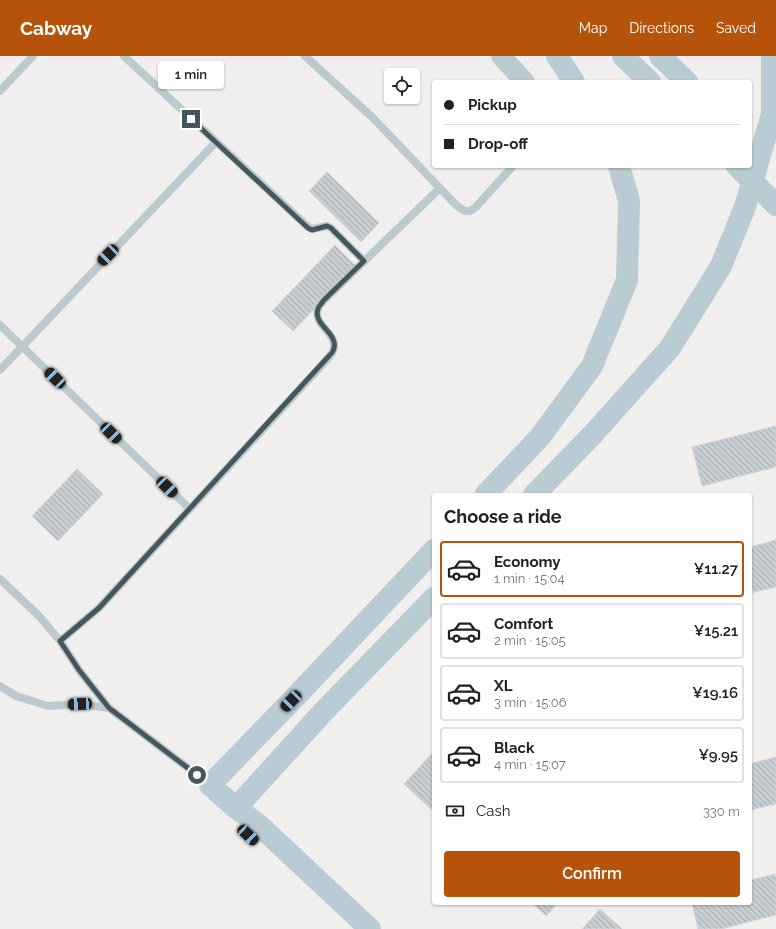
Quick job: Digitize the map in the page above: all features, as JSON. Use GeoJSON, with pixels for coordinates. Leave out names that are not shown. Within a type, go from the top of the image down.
{"type":"FeatureCollection","features":[{"type":"Feature","properties":{"kind":"main road"},"geometry":{"type":"LineString","coordinates":[[557,56],[573,80]]}},
{"type":"Feature","properties":{"kind":"main road"},"geometry":{"type":"LineString","coordinates":[[623,56],[648,80]]}},
{"type":"Feature","properties":{"kind":"main road"},"geometry":{"type":"LineString","coordinates":[[660,56],[685,80]]}},
{"type":"Feature","properties":{"kind":"main road"},"geometry":{"type":"LineString","coordinates":[[536,493],[594,433],[670,348],[721,266],[745,207],[772,114],[772,56]]}},
{"type":"Feature","properties":{"kind":"main road"},"geometry":{"type":"LineString","coordinates":[[752,144],[776,166]]}},
{"type":"Feature","properties":{"kind":"main road"},"geometry":{"type":"LineString","coordinates":[[487,493],[540,437],[592,366],[627,280],[630,201],[620,168]]}},
{"type":"Feature","properties":{"kind":"main road"},"geometry":{"type":"LineString","coordinates":[[740,168],[776,205]]}},
{"type":"Feature","properties":{"kind":"main road"},"geometry":{"type":"LineString","coordinates":[[370,929],[259,825],[236,808],[210,785],[432,552]]}},
{"type":"Feature","properties":{"kind":"main road"},"geometry":{"type":"LineString","coordinates":[[236,808],[324,711],[432,600]]}},
{"type":"Feature","properties":{"kind":"main road"},"geometry":{"type":"LineString","coordinates":[[236,808],[248,835],[348,929]]}},
{"type":"Feature","properties":{"kind":"street"},"geometry":{"type":"LineString","coordinates":[[501,56],[523,80]]}},
{"type":"Feature","properties":{"kind":"lane"},"geometry":{"type":"LineString","coordinates":[[0,91],[33,56]]}},
{"type":"Feature","properties":{"kind":"lane"},"geometry":{"type":"LineString","coordinates":[[124,56],[308,228],[312,230],[327,226],[331,228],[364,261]]}},
{"type":"Feature","properties":{"kind":"lane"},"geometry":{"type":"LineString","coordinates":[[306,56],[372,118],[462,210],[471,211],[476,207],[511,168]]}},
{"type":"Feature","properties":{"kind":"lane"},"geometry":{"type":"LineString","coordinates":[[0,370],[216,142]]}},
{"type":"Feature","properties":{"kind":"lane"},"geometry":{"type":"LineString","coordinates":[[60,641],[99,608],[321,366],[333,351],[334,344],[332,337],[317,316],[318,308],[323,301],[440,188]]}},
{"type":"Feature","properties":{"kind":"lane"},"geometry":{"type":"LineString","coordinates":[[0,325],[190,509]]}},
{"type":"Feature","properties":{"kind":"lane"},"geometry":{"type":"LineString","coordinates":[[0,579],[39,616],[60,641],[79,670],[109,708],[210,785]]}},
{"type":"Feature","properties":{"kind":"lane"},"geometry":{"type":"LineString","coordinates":[[0,686],[16,696],[48,706],[80,704],[109,708]]}},
{"type":"Feature","properties":{"kind":"building"},"geometry":{"type":"Polygon","coordinates":[[[327,172],[379,223],[361,242],[309,191],[327,172]]]}},
{"type":"Feature","properties":{"kind":"building"},"geometry":{"type":"Polygon","coordinates":[[[335,245],[356,266],[293,331],[272,311],[335,245]]]}},
{"type":"Feature","properties":{"kind":"building"},"geometry":{"type":"Polygon","coordinates":[[[776,426],[776,467],[702,486],[692,447],[776,426]]]}},
{"type":"Feature","properties":{"kind":"building"},"geometry":{"type":"Polygon","coordinates":[[[77,469],[103,494],[58,541],[32,516],[77,469]]]}},
{"type":"Feature","properties":{"kind":"building"},"geometry":{"type":"Polygon","coordinates":[[[776,540],[776,587],[752,593],[752,546],[776,540]]]}},
{"type":"Feature","properties":{"kind":"building"},"geometry":{"type":"Polygon","coordinates":[[[432,753],[432,810],[404,784],[432,753]]]}},
{"type":"Feature","properties":{"kind":"building"},"geometry":{"type":"Polygon","coordinates":[[[776,757],[776,804],[752,810],[752,763],[776,757]]]}},
{"type":"Feature","properties":{"kind":"building"},"geometry":{"type":"Polygon","coordinates":[[[776,874],[776,915],[721,929],[698,929],[692,905],[752,905],[752,880],[776,874]]]}},
{"type":"Feature","properties":{"kind":"building"},"geometry":{"type":"Polygon","coordinates":[[[534,905],[556,905],[546,916],[534,905]]]}},
{"type":"Feature","properties":{"kind":"building"},"geometry":{"type":"Polygon","coordinates":[[[600,909],[622,929],[582,929],[600,909]]]}},
{"type":"Feature","properties":{"kind":"route"},"geometry":{"type":"LineString","coordinates":[[191,119],[308,228],[312,230],[327,226],[331,228],[364,261],[323,301],[318,308],[317,316],[332,337],[334,344],[333,351],[321,366],[99,608],[60,641],[79,670],[109,708],[197,775]]}}]}
